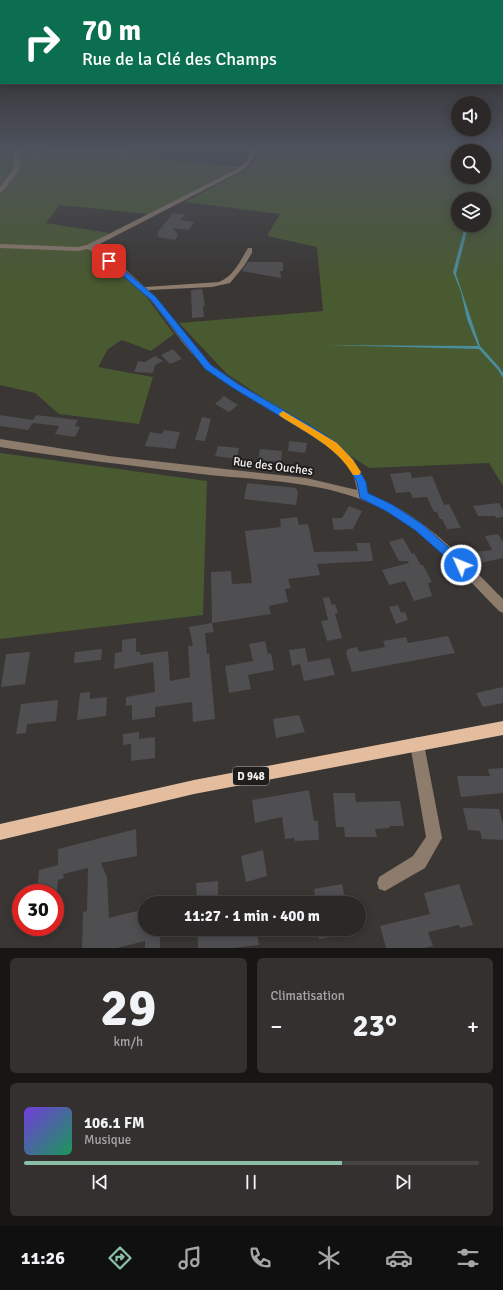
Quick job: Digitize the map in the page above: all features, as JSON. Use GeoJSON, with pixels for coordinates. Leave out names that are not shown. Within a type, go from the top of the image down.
{"type":"FeatureCollection","features":[{"type":"Feature","properties":{"kind":"main road","name":"D 948"},"geometry":{"type":"LineString","coordinates":[[0,832],[194,787],[503,728]]}},
{"type":"Feature","properties":{"kind":"street"},"geometry":{"type":"LineString","coordinates":[[0,246],[78,249],[89,247],[196,192]]}},
{"type":"Feature","properties":{"kind":"street"},"geometry":{"type":"LineString","coordinates":[[89,247],[99,252],[144,289],[208,367],[236,386],[311,430],[334,446],[350,462],[362,482],[363,495]]}},
{"type":"Feature","properties":{"kind":"street"},"geometry":{"type":"LineString","coordinates":[[144,289],[154,287],[212,285],[227,281],[247,256],[250,249]]}},
{"type":"Feature","properties":{"kind":"street","name":"Rue des Ouches"},"geometry":{"type":"LineString","coordinates":[[0,443],[132,462],[338,487],[363,495],[390,508],[419,527],[451,554],[503,607]]}},
{"type":"Feature","properties":{"kind":"street"},"geometry":{"type":"LineString","coordinates":[[385,883],[419,862],[434,838],[417,744]]}},
{"type":"Feature","properties":{"kind":"green space"},"geometry":{"type":"Polygon","coordinates":[[[0,192],[191,192],[148,214],[60,205],[46,223],[109,233],[93,249],[139,287],[174,334],[151,351],[122,340],[108,349],[98,367],[153,377],[139,424],[59,414],[35,393],[0,385],[0,192]]]}},
{"type":"Feature","properties":{"kind":"green space"},"geometry":{"type":"Polygon","coordinates":[[[203,192],[451,192],[451,232],[491,232],[491,192],[503,192],[503,486],[489,463],[369,468],[227,374],[179,323],[323,311],[317,247],[267,236],[280,214],[185,202],[203,192]]]}},
{"type":"Feature","properties":{"kind":"green space"},"geometry":{"type":"Polygon","coordinates":[[[0,453],[207,481],[203,615],[0,639],[0,453]]]}},
{"type":"Feature","properties":{"kind":"water"},"geometry":{"type":"Polygon","coordinates":[[[463,232],[467,232],[456,274],[480,346],[499,367],[503,373],[503,378],[498,370],[479,349],[324,345],[478,346],[467,319],[461,292],[453,272],[463,232]]]}},
{"type":"Feature","properties":{"kind":"building"},"geometry":{"type":"Polygon","coordinates":[[[173,213],[185,214],[181,220],[194,222],[189,230],[173,228],[178,235],[175,240],[157,237],[159,234],[157,233],[173,213]]]}},
{"type":"Feature","properties":{"kind":"building"},"geometry":{"type":"Polygon","coordinates":[[[248,262],[283,262],[283,271],[280,271],[281,278],[242,271],[248,262]]]}},
{"type":"Feature","properties":{"kind":"building"},"geometry":{"type":"Polygon","coordinates":[[[202,289],[205,306],[203,306],[204,317],[192,318],[191,290],[202,289]]]}},
{"type":"Feature","properties":{"kind":"building"},"geometry":{"type":"Polygon","coordinates":[[[173,349],[182,359],[170,364],[161,355],[173,349]]]}},
{"type":"Feature","properties":{"kind":"building"},"geometry":{"type":"Polygon","coordinates":[[[155,356],[163,361],[155,365],[153,373],[134,372],[138,361],[145,362],[155,356]]]}},
{"type":"Feature","properties":{"kind":"building"},"geometry":{"type":"Polygon","coordinates":[[[224,396],[238,405],[229,412],[215,404],[224,396]]]}},
{"type":"Feature","properties":{"kind":"building"},"geometry":{"type":"Polygon","coordinates":[[[0,415],[33,420],[36,415],[78,420],[75,426],[80,427],[75,437],[55,434],[59,426],[33,423],[28,430],[0,426],[0,415]]]}},
{"type":"Feature","properties":{"kind":"building"},"geometry":{"type":"Polygon","coordinates":[[[202,417],[211,419],[205,441],[195,440],[202,417]]]}},
{"type":"Feature","properties":{"kind":"building"},"geometry":{"type":"Polygon","coordinates":[[[164,430],[180,432],[175,449],[145,446],[150,432],[162,434],[164,430]]]}},
{"type":"Feature","properties":{"kind":"building"},"geometry":{"type":"Polygon","coordinates":[[[289,441],[307,443],[305,453],[288,451],[289,441]]]}},
{"type":"Feature","properties":{"kind":"building"},"geometry":{"type":"Polygon","coordinates":[[[218,446],[239,448],[237,459],[215,456],[218,446]]]}},
{"type":"Feature","properties":{"kind":"building"},"geometry":{"type":"Polygon","coordinates":[[[260,449],[282,451],[281,462],[258,460],[260,449]]]}},
{"type":"Feature","properties":{"kind":"building"},"geometry":{"type":"Polygon","coordinates":[[[410,472],[412,478],[432,476],[444,505],[449,504],[461,528],[447,529],[437,512],[434,512],[427,497],[413,498],[410,492],[396,493],[390,474],[410,472]]]}},
{"type":"Feature","properties":{"kind":"building"},"geometry":{"type":"Polygon","coordinates":[[[247,483],[296,488],[298,493],[296,505],[244,499],[247,483]]]}},
{"type":"Feature","properties":{"kind":"building"},"geometry":{"type":"Polygon","coordinates":[[[499,503],[503,510],[503,517],[496,518],[495,516],[478,516],[473,506],[499,503]]]}},
{"type":"Feature","properties":{"kind":"building"},"geometry":{"type":"Polygon","coordinates":[[[349,506],[362,511],[353,529],[334,530],[332,518],[342,518],[349,506]]]}},
{"type":"Feature","properties":{"kind":"building"},"geometry":{"type":"Polygon","coordinates":[[[297,517],[299,525],[308,524],[314,552],[358,551],[356,543],[370,543],[373,561],[317,564],[320,575],[288,579],[291,588],[285,589],[288,602],[269,606],[271,614],[212,623],[211,572],[231,571],[232,584],[252,583],[245,531],[281,527],[280,519],[297,517]]]}},
{"type":"Feature","properties":{"kind":"building"},"geometry":{"type":"Polygon","coordinates":[[[498,534],[503,542],[503,558],[480,563],[475,552],[492,550],[485,536],[498,534]]]}},
{"type":"Feature","properties":{"kind":"building"},"geometry":{"type":"Polygon","coordinates":[[[403,538],[412,554],[414,553],[421,565],[423,565],[432,582],[428,583],[432,596],[414,601],[405,581],[389,585],[382,570],[409,563],[408,561],[399,561],[389,542],[403,538]]]}},
{"type":"Feature","properties":{"kind":"building"},"geometry":{"type":"Polygon","coordinates":[[[329,597],[332,605],[335,604],[338,613],[335,614],[342,638],[327,641],[321,621],[328,620],[323,598],[329,597]]]}},
{"type":"Feature","properties":{"kind":"building"},"geometry":{"type":"Polygon","coordinates":[[[398,605],[401,613],[405,612],[408,620],[396,624],[389,607],[398,605]]]}},
{"type":"Feature","properties":{"kind":"building"},"geometry":{"type":"Polygon","coordinates":[[[212,623],[214,632],[205,633],[207,654],[209,653],[215,719],[193,722],[192,702],[155,707],[155,717],[132,720],[132,705],[126,706],[126,697],[155,692],[153,662],[114,669],[115,653],[122,652],[122,640],[136,638],[136,652],[140,652],[140,655],[168,651],[170,681],[190,677],[188,646],[193,646],[189,627],[212,623]]]}},
{"type":"Feature","properties":{"kind":"building"},"geometry":{"type":"Polygon","coordinates":[[[448,636],[455,653],[352,672],[346,653],[348,649],[357,647],[359,652],[385,647],[383,641],[406,637],[408,643],[448,636]]]}},
{"type":"Feature","properties":{"kind":"building"},"geometry":{"type":"Polygon","coordinates":[[[265,641],[268,654],[271,653],[274,670],[248,675],[251,689],[229,693],[225,666],[253,661],[249,644],[265,641]]]}},
{"type":"Feature","properties":{"kind":"building"},"geometry":{"type":"Polygon","coordinates":[[[305,648],[308,662],[330,658],[335,675],[304,681],[300,664],[292,666],[289,650],[305,648]]]}},
{"type":"Feature","properties":{"kind":"building"},"geometry":{"type":"Polygon","coordinates":[[[102,649],[101,660],[74,663],[75,652],[102,649]]]}},
{"type":"Feature","properties":{"kind":"building"},"geometry":{"type":"Polygon","coordinates":[[[30,652],[25,684],[1,687],[6,654],[30,652]]]}},
{"type":"Feature","properties":{"kind":"building"},"geometry":{"type":"Polygon","coordinates":[[[503,687],[503,703],[483,707],[476,693],[503,687]]]}},
{"type":"Feature","properties":{"kind":"building"},"geometry":{"type":"Polygon","coordinates":[[[90,692],[90,699],[107,697],[106,716],[77,720],[80,693],[90,692]]]}},
{"type":"Feature","properties":{"kind":"building"},"geometry":{"type":"Polygon","coordinates":[[[58,700],[56,721],[27,724],[26,733],[16,734],[21,704],[58,700]]]}},
{"type":"Feature","properties":{"kind":"building"},"geometry":{"type":"Polygon","coordinates":[[[299,715],[305,732],[276,738],[273,719],[299,715]]]}},
{"type":"Feature","properties":{"kind":"building"},"geometry":{"type":"Polygon","coordinates":[[[139,732],[139,739],[155,737],[155,758],[131,761],[131,744],[123,745],[123,734],[139,732]]]}},
{"type":"Feature","properties":{"kind":"building"},"geometry":{"type":"Polygon","coordinates":[[[503,768],[503,793],[461,797],[457,776],[490,776],[488,769],[503,768]]]}},
{"type":"Feature","properties":{"kind":"building"},"geometry":{"type":"Polygon","coordinates":[[[309,790],[314,821],[318,821],[319,840],[295,841],[294,838],[285,839],[282,817],[255,823],[252,800],[309,790]]]}},
{"type":"Feature","properties":{"kind":"building"},"geometry":{"type":"Polygon","coordinates":[[[333,793],[355,793],[356,802],[400,801],[404,826],[389,826],[390,828],[375,829],[377,837],[345,837],[344,827],[336,827],[333,793]]]}},
{"type":"Feature","properties":{"kind":"building"},"geometry":{"type":"Polygon","coordinates":[[[463,808],[499,809],[503,824],[503,840],[482,839],[480,831],[468,830],[463,808]]]}},
{"type":"Feature","properties":{"kind":"building"},"geometry":{"type":"Polygon","coordinates":[[[136,829],[137,856],[101,863],[107,877],[109,918],[138,911],[138,936],[160,936],[160,948],[145,948],[145,941],[117,948],[82,948],[83,912],[87,911],[88,868],[63,874],[64,878],[58,880],[58,884],[38,884],[39,870],[58,865],[58,849],[136,829]]]}},
{"type":"Feature","properties":{"kind":"building"},"geometry":{"type":"Polygon","coordinates":[[[263,850],[267,876],[246,882],[241,856],[263,850]]]}},
{"type":"Feature","properties":{"kind":"building"},"geometry":{"type":"Polygon","coordinates":[[[218,881],[218,896],[197,896],[196,883],[218,881]]]}},
{"type":"Feature","properties":{"kind":"building"},"geometry":{"type":"Polygon","coordinates":[[[342,884],[345,896],[315,896],[314,889],[342,884]]]}},
{"type":"Feature","properties":{"kind":"building"},"geometry":{"type":"Polygon","coordinates":[[[459,884],[473,925],[460,928],[459,925],[428,932],[433,946],[424,948],[386,948],[380,926],[430,914],[424,893],[459,884]]]}},
{"type":"Feature","properties":{"kind":"building"},"geometry":{"type":"Polygon","coordinates":[[[197,936],[258,936],[259,945],[233,948],[198,948],[197,936]]]}},
{"type":"Feature","properties":{"kind":"building"},"geometry":{"type":"Polygon","coordinates":[[[319,936],[338,936],[319,939],[319,936]]]}},
{"type":"Feature","properties":{"kind":"slow traffic"},"geometry":{"type":"LineString","coordinates":[[283,414],[311,430],[334,446],[350,462],[356,472]]}},
{"type":"Feature","properties":{"kind":"route"},"geometry":{"type":"LineString","coordinates":[[109,261],[144,289],[208,367],[236,386],[311,430],[334,446],[350,462],[362,482],[363,495],[390,508],[419,527],[451,554],[461,565]]}}]}
